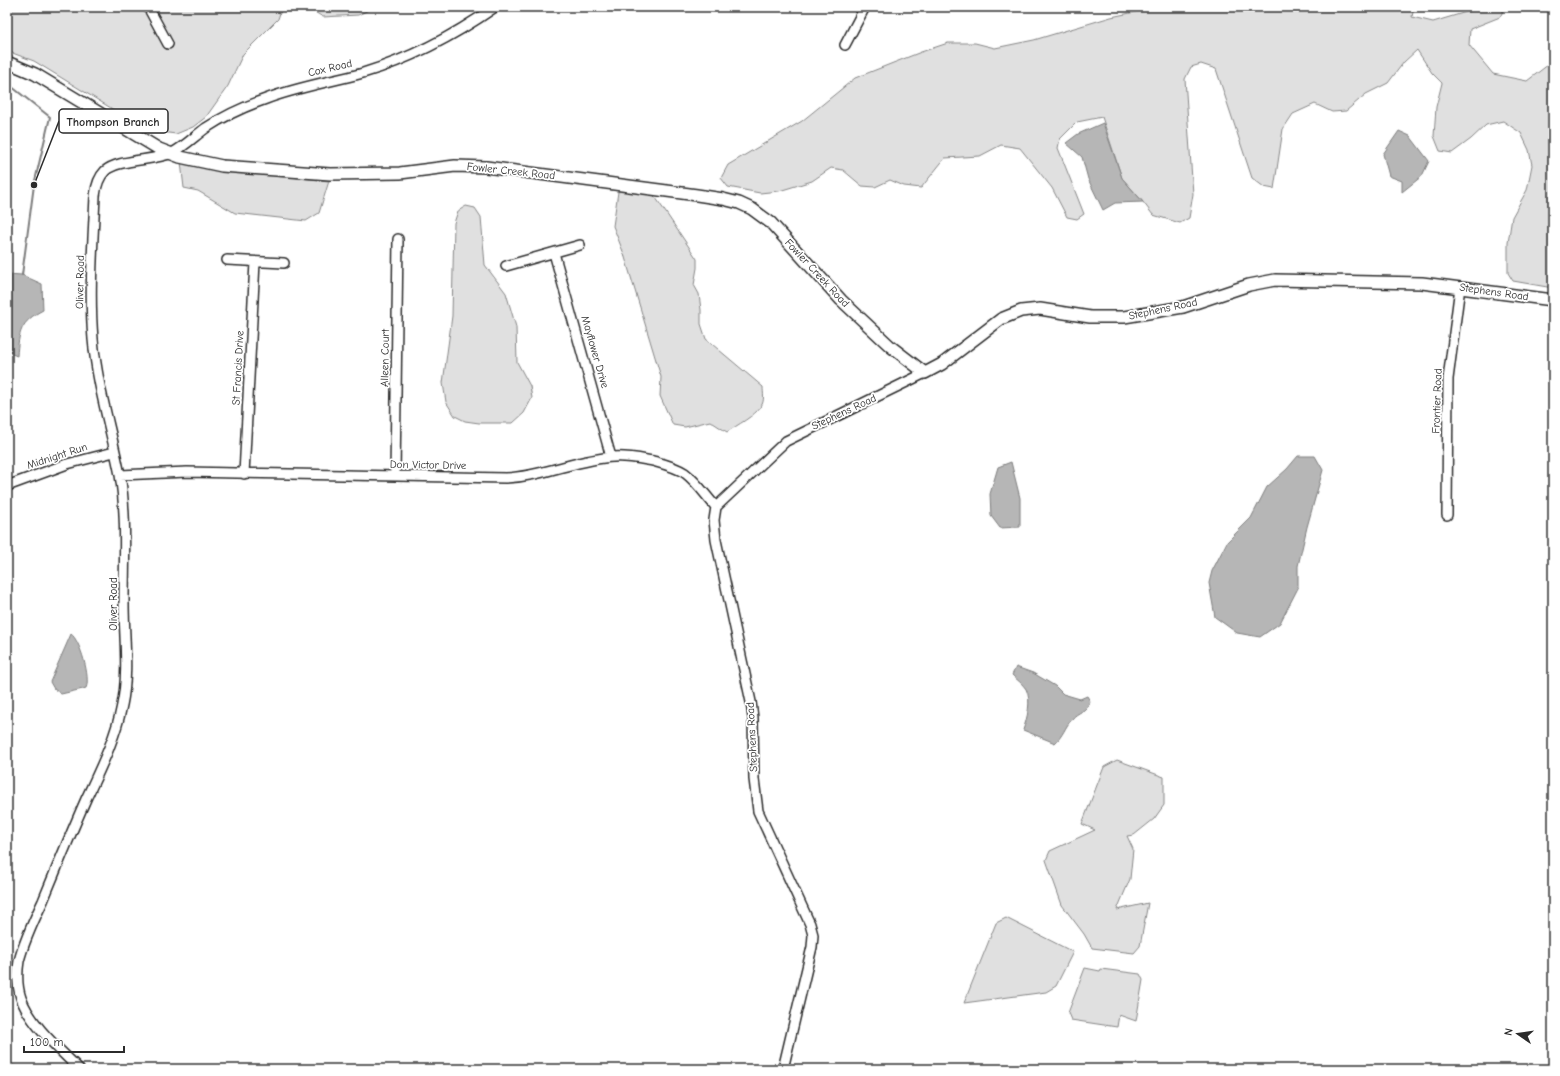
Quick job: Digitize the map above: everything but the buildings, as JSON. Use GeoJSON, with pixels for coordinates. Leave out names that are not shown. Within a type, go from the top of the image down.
{"type":"FeatureCollection","features":[{"type":"Feature","properties":{"kind":"main road","name":"Fowler Creek Road"},"geometry":{"type":"LineString","coordinates":[[7,62],[35,74],[159,149],[180,157],[222,166],[330,174],[400,173],[455,166],[486,167],[697,195],[739,203],[752,208],[771,223],[841,300],[890,346],[925,373]]}},
{"type":"Feature","properties":{"kind":"main road","name":"Stephens Road"},"geometry":{"type":"LineString","coordinates":[[925,373],[942,364],[1001,319],[1011,314],[1032,309],[1090,317],[1124,317],[1183,307],[1249,285],[1275,280],[1407,282],[1553,300]]}},
{"type":"Feature","properties":{"kind":"street"},"geometry":{"type":"LineString","coordinates":[[148,7],[168,44]]}},
{"type":"Feature","properties":{"kind":"street","name":"Cox Road"},"geometry":{"type":"LineString","coordinates":[[172,153],[207,128],[265,99],[295,89],[362,73],[382,66],[434,44],[470,24],[495,7]]}},
{"type":"Feature","properties":{"kind":"street"},"geometry":{"type":"LineString","coordinates":[[845,45],[865,7]]}},
{"type":"Feature","properties":{"kind":"street","name":"Oliver Road"},"geometry":{"type":"LineString","coordinates":[[78,1069],[42,1030],[28,1011],[21,998],[18,985],[18,976],[19,961],[32,927],[102,764],[118,722],[123,703],[126,666],[124,603],[125,533],[120,475],[102,397],[93,340],[92,301],[95,196],[97,184],[101,176],[111,167],[172,153]]}},
{"type":"Feature","properties":{"kind":"street","name":"Alleen Court"},"geometry":{"type":"LineString","coordinates":[[395,476],[398,239]]}},
{"type":"Feature","properties":{"kind":"street"},"geometry":{"type":"LineString","coordinates":[[506,266],[580,245]]}},
{"type":"Feature","properties":{"kind":"street","name":"Mayflower Drive"},"geometry":{"type":"LineString","coordinates":[[554,253],[611,457]]}},
{"type":"Feature","properties":{"kind":"street"},"geometry":{"type":"LineString","coordinates":[[227,260],[284,263]]}},
{"type":"Feature","properties":{"kind":"street","name":"St Francis Drive"},"geometry":{"type":"LineString","coordinates":[[244,474],[255,262]]}},
{"type":"Feature","properties":{"kind":"street","name":"Frontier Road"},"geometry":{"type":"LineString","coordinates":[[1447,515],[1448,379],[1460,288]]}},
{"type":"Feature","properties":{"kind":"street","name":"Stephens Road"},"geometry":{"type":"LineString","coordinates":[[782,1069],[808,965],[813,935],[810,924],[758,811],[754,778],[753,718],[716,540],[714,520],[716,507],[786,441],[925,373]]}},
{"type":"Feature","properties":{"kind":"street","name":"Midnight Run"},"geometry":{"type":"LineString","coordinates":[[7,486],[67,464],[114,452]]}},
{"type":"Feature","properties":{"kind":"street","name":"Don Victor Drive"},"geometry":{"type":"LineString","coordinates":[[120,475],[187,472],[523,477],[553,471],[582,462],[611,457],[646,460],[673,467],[685,474],[695,483],[716,507]]}},
{"type":"Feature","properties":{"kind":"shaded area"},"geometry":{"type":"Polygon","coordinates":[[[7,7],[282,7],[278,19],[243,54],[228,86],[206,117],[193,127],[176,134],[153,131],[119,113],[34,61],[7,51],[7,7]]]}},
{"type":"Feature","properties":{"kind":"shaded area"},"geometry":{"type":"Polygon","coordinates":[[[306,7],[375,7],[358,15],[323,17],[306,7]]]}},
{"type":"Feature","properties":{"kind":"shaded area"},"geometry":{"type":"Polygon","coordinates":[[[1159,7],[1414,7],[1412,17],[1433,22],[1473,10],[1490,7],[1505,7],[1500,17],[1470,29],[1469,45],[1493,74],[1527,81],[1553,61],[1553,288],[1513,281],[1508,273],[1508,243],[1512,217],[1527,190],[1532,165],[1529,150],[1521,133],[1503,121],[1486,125],[1471,139],[1452,153],[1440,151],[1434,136],[1436,107],[1442,83],[1432,73],[1417,50],[1404,62],[1388,83],[1366,94],[1346,111],[1332,112],[1315,104],[1293,114],[1283,129],[1274,189],[1264,187],[1252,178],[1216,69],[1201,64],[1191,67],[1185,79],[1193,194],[1189,218],[1180,223],[1153,215],[1122,178],[1102,117],[1077,122],[1060,139],[1058,148],[1084,214],[1077,219],[1067,217],[1052,188],[1020,148],[1001,145],[980,156],[945,158],[921,188],[904,186],[890,180],[875,187],[862,186],[843,170],[831,168],[812,181],[779,191],[760,193],[728,187],[721,178],[728,165],[802,121],[855,78],[921,52],[948,43],[975,43],[995,48],[1034,40],[1111,17],[1159,7]]]}},
{"type":"Feature","properties":{"kind":"shaded area"},"geometry":{"type":"Polygon","coordinates":[[[1103,123],[1122,178],[1143,202],[1115,203],[1103,210],[1088,179],[1082,157],[1066,143],[1078,134],[1103,123]]]}},
{"type":"Feature","properties":{"kind":"shaded area"},"geometry":{"type":"Polygon","coordinates":[[[1399,131],[1410,136],[1429,161],[1422,176],[1402,192],[1402,181],[1389,176],[1383,154],[1399,131]]]}},
{"type":"Feature","properties":{"kind":"shaded area"},"geometry":{"type":"Polygon","coordinates":[[[181,162],[211,169],[329,181],[319,213],[306,221],[235,213],[198,191],[184,188],[181,162]]]}},
{"type":"Feature","properties":{"kind":"shaded area"},"geometry":{"type":"Polygon","coordinates":[[[619,185],[647,189],[656,198],[697,259],[694,285],[699,294],[701,324],[706,339],[763,387],[763,402],[758,410],[727,432],[710,421],[685,427],[673,425],[660,396],[661,377],[624,254],[613,226],[619,185]]]}},
{"type":"Feature","properties":{"kind":"shaded area"},"geometry":{"type":"Polygon","coordinates":[[[466,206],[475,208],[481,217],[485,265],[506,293],[516,327],[517,362],[530,386],[532,398],[524,413],[513,423],[479,423],[465,421],[455,416],[446,402],[443,383],[452,316],[454,223],[458,211],[466,206]]]}},
{"type":"Feature","properties":{"kind":"shaded area"},"geometry":{"type":"Polygon","coordinates":[[[7,274],[22,275],[42,284],[43,310],[35,314],[22,328],[17,356],[7,352],[7,274]]]}},
{"type":"Feature","properties":{"kind":"shaded area"},"geometry":{"type":"Polygon","coordinates":[[[1298,456],[1315,456],[1323,470],[1298,566],[1298,588],[1280,623],[1260,637],[1237,633],[1215,617],[1209,583],[1212,571],[1227,542],[1251,518],[1267,487],[1287,469],[1298,456]]]}},
{"type":"Feature","properties":{"kind":"shaded area"},"geometry":{"type":"Polygon","coordinates":[[[1011,462],[1020,498],[1020,527],[1000,528],[991,516],[990,494],[998,467],[1011,462]]]}},
{"type":"Feature","properties":{"kind":"shaded area"},"geometry":{"type":"Polygon","coordinates":[[[71,634],[78,644],[84,660],[87,683],[86,688],[61,694],[54,689],[50,682],[71,634]]]}},
{"type":"Feature","properties":{"kind":"shaded area"},"geometry":{"type":"Polygon","coordinates":[[[1016,667],[1033,673],[1055,686],[1063,694],[1080,699],[1087,696],[1090,701],[1084,710],[1072,719],[1055,743],[1023,730],[1029,698],[1025,687],[1012,675],[1016,667]]]}},
{"type":"Feature","properties":{"kind":"shaded area"},"geometry":{"type":"Polygon","coordinates":[[[1117,760],[1164,777],[1164,805],[1154,819],[1134,835],[1127,836],[1133,849],[1130,879],[1117,910],[1148,903],[1140,946],[1134,953],[1092,948],[1084,934],[1062,905],[1046,860],[1050,851],[1095,830],[1082,824],[1104,767],[1117,760]]]}},
{"type":"Feature","properties":{"kind":"shaded area"},"geometry":{"type":"Polygon","coordinates":[[[1006,918],[1073,952],[1056,986],[1046,992],[964,1003],[996,923],[1006,918]]]}},
{"type":"Feature","properties":{"kind":"shaded area"},"geometry":{"type":"Polygon","coordinates":[[[1085,968],[1100,971],[1101,969],[1140,974],[1143,980],[1136,1021],[1119,1015],[1117,1027],[1071,1020],[1068,1013],[1085,968]]]}},
{"type":"Feature","properties":{"kind":"waterway"},"geometry":{"type":"LineString","coordinates":[[7,83],[50,117],[34,185],[22,275]]}},
{"type":"Feature","properties":{"kind":"waterway"},"geometry":{"type":"LineString","coordinates":[[7,1065],[26,1069]]}},
{"type":"Feature","properties":{"kind":"place","name":"Thompson Branch"},"geometry":{"type":"Point","coordinates":[34,185]}}]}
